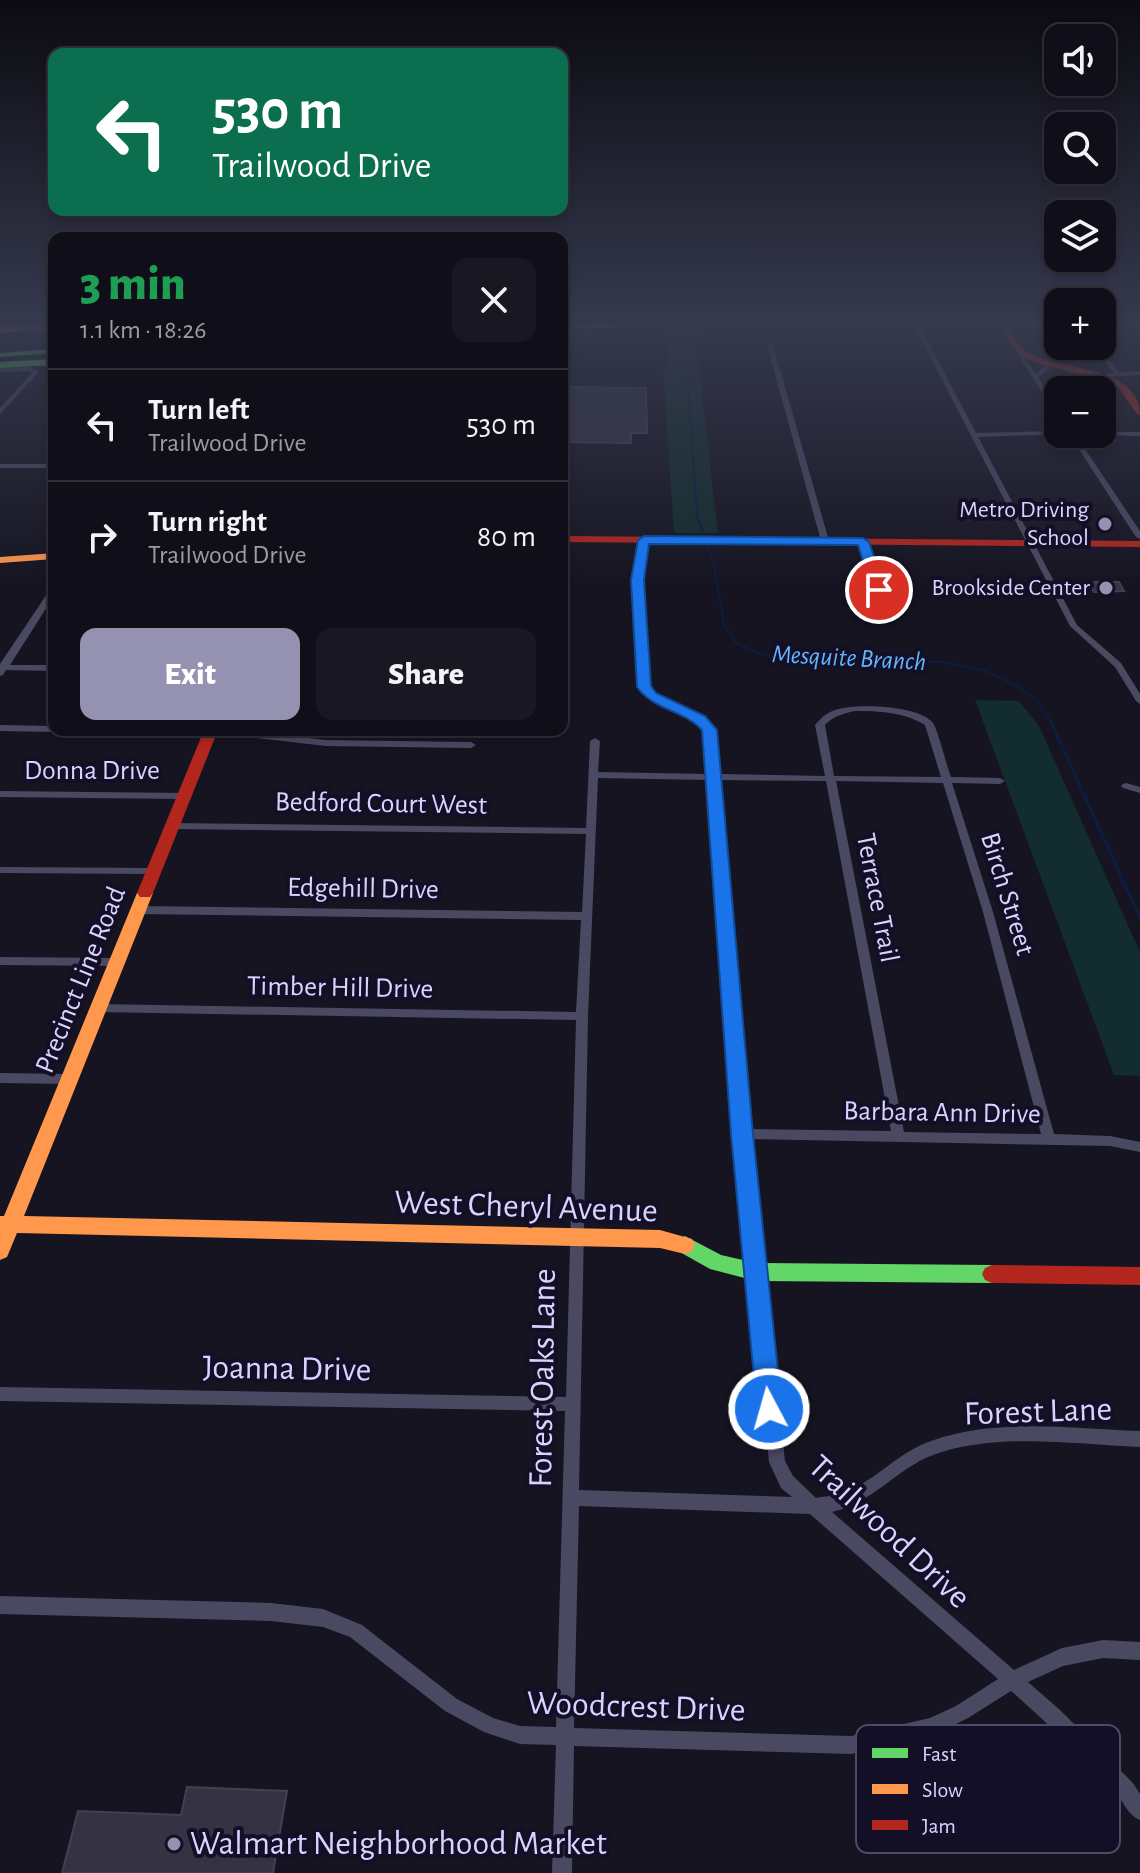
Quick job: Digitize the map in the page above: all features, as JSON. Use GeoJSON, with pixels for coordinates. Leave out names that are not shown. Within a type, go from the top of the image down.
{"type":"FeatureCollection","features":[{"type":"Feature","properties":{"kind":"main road"},"geometry":{"type":"LineString","coordinates":[[568,539],[1140,544]]}},
{"type":"Feature","properties":{"kind":"main road"},"geometry":{"type":"LineString","coordinates":[[0,560],[48,556]]}},
{"type":"Feature","properties":{"kind":"main road","name":"Precinct Line Road"},"geometry":{"type":"LineString","coordinates":[[0,1251],[6,1224],[209,736]]}},
{"type":"Feature","properties":{"kind":"main road","name":"West Cheryl Avenue"},"geometry":{"type":"LineString","coordinates":[[6,1224],[679,1241],[717,1263],[756,1272],[1140,1276]]}},
{"type":"Feature","properties":{"kind":"street"},"geometry":{"type":"LineString","coordinates":[[789,411],[825,541]]}},
{"type":"Feature","properties":{"kind":"street"},"geometry":{"type":"LineString","coordinates":[[962,411],[1074,626],[1118,665],[1140,701]]}},
{"type":"Feature","properties":{"kind":"street"},"geometry":{"type":"LineString","coordinates":[[975,435],[1044,433]]}},
{"type":"Feature","properties":{"kind":"street"},"geometry":{"type":"LineString","coordinates":[[1116,434],[1140,434]]}},
{"type":"Feature","properties":{"kind":"street"},"geometry":{"type":"LineString","coordinates":[[1081,448],[1140,537]]}},
{"type":"Feature","properties":{"kind":"street"},"geometry":{"type":"LineString","coordinates":[[44,466],[48,461]]}},
{"type":"Feature","properties":{"kind":"street"},"geometry":{"type":"LineString","coordinates":[[0,466],[48,466]]}},
{"type":"Feature","properties":{"kind":"street","name":"Trailwood Drive"},"geometry":{"type":"LineString","coordinates":[[644,540],[637,600],[642,682],[651,696],[707,724],[714,777],[742,1134],[777,1462],[787,1482],[1061,1725]]}},
{"type":"Feature","properties":{"kind":"street"},"geometry":{"type":"LineString","coordinates":[[863,542],[887,616]]}},
{"type":"Feature","properties":{"kind":"street"},"geometry":{"type":"LineString","coordinates":[[1,669],[48,599]]}},
{"type":"Feature","properties":{"kind":"street"},"geometry":{"type":"LineString","coordinates":[[1,669],[48,668]]}},
{"type":"Feature","properties":{"kind":"street","name":"Terrace Trail"},"geometry":{"type":"LineString","coordinates":[[871,710],[834,711],[824,717],[820,725],[898,1136]]}},
{"type":"Feature","properties":{"kind":"street","name":"Birch Street"},"geometry":{"type":"LineString","coordinates":[[871,710],[911,713],[929,724],[1025,1043],[1049,1139]]}},
{"type":"Feature","properties":{"kind":"street"},"geometry":{"type":"LineString","coordinates":[[0,728],[48,729]]}},
{"type":"Feature","properties":{"kind":"street"},"geometry":{"type":"LineString","coordinates":[[265,736],[326,743],[471,745]]}},
{"type":"Feature","properties":{"kind":"street","name":"Forest Oaks Lane"},"geometry":{"type":"LineString","coordinates":[[562,1873],[582,1016],[595,741]]}},
{"type":"Feature","properties":{"kind":"street"},"geometry":{"type":"LineString","coordinates":[[593,775],[1000,781]]}},
{"type":"Feature","properties":{"kind":"street"},"geometry":{"type":"LineString","coordinates":[[1126,786],[1140,790]]}},
{"type":"Feature","properties":{"kind":"street","name":"Donna Drive"},"geometry":{"type":"LineString","coordinates":[[0,794],[184,796]]}},
{"type":"Feature","properties":{"kind":"street","name":"Bedford Court West"},"geometry":{"type":"LineString","coordinates":[[172,826],[590,831]]}},
{"type":"Feature","properties":{"kind":"street"},"geometry":{"type":"LineString","coordinates":[[0,870],[153,871]]}},
{"type":"Feature","properties":{"kind":"street","name":"Edgehill Drive"},"geometry":{"type":"LineString","coordinates":[[137,910],[588,916]]}},
{"type":"Feature","properties":{"kind":"street"},"geometry":{"type":"LineString","coordinates":[[0,961],[116,962]]}},
{"type":"Feature","properties":{"kind":"street","name":"Timber Hill Drive"},"geometry":{"type":"LineString","coordinates":[[98,1008],[582,1016]]}},
{"type":"Feature","properties":{"kind":"street"},"geometry":{"type":"LineString","coordinates":[[0,1078],[69,1079]]}},
{"type":"Feature","properties":{"kind":"street","name":"Barbara Ann Drive"},"geometry":{"type":"LineString","coordinates":[[742,1134],[1049,1139],[1110,1141],[1140,1147]]}},
{"type":"Feature","properties":{"kind":"street","name":"Joanna Drive"},"geometry":{"type":"LineString","coordinates":[[0,1394],[572,1404]]}},
{"type":"Feature","properties":{"kind":"street","name":"Forest Lane"},"geometry":{"type":"LineString","coordinates":[[570,1498],[813,1506],[843,1501],[905,1461],[932,1448],[966,1440],[1016,1437],[1140,1439]]}},
{"type":"Feature","properties":{"kind":"street","name":"Woodcrest Drive"},"geometry":{"type":"LineString","coordinates":[[0,1605],[271,1612],[323,1618],[356,1631],[451,1705],[490,1726],[520,1735],[856,1744]]}},
{"type":"Feature","properties":{"kind":"street","name":"Woodcrest Drive"},"geometry":{"type":"LineString","coordinates":[[935,1725],[1012,1680],[1062,1657],[1103,1649],[1140,1651]]}},
{"type":"Feature","properties":{"kind":"street","name":"Trailwood Drive"},"geometry":{"type":"LineString","coordinates":[[1120,1787],[1140,1811]]}},
{"type":"Feature","properties":{"kind":"green space"},"geometry":{"type":"Polygon","coordinates":[[[666,411],[704,411],[718,533],[674,533],[666,411]]]}},
{"type":"Feature","properties":{"kind":"green space"},"geometry":{"type":"Polygon","coordinates":[[[975,700],[1019,701],[1039,726],[1140,952],[1140,1076],[1114,1075],[975,700]]]}},
{"type":"Feature","properties":{"kind":"building"},"geometry":{"type":"Polygon","coordinates":[[[568,411],[647,411],[647,433],[631,433],[631,443],[568,442],[568,411]]]}},
{"type":"Feature","properties":{"kind":"building","name":"Brookside Center"},"geometry":{"type":"Polygon","coordinates":[[[1087,582],[1119,582],[1124,591],[1094,592],[1087,582]]]}},
{"type":"Feature","properties":{"kind":"building","name":"Walmart Neighborhood Market"},"geometry":{"type":"Polygon","coordinates":[[[187,1787],[287,1791],[273,1873],[62,1873],[78,1811],[181,1815],[187,1787]]]}},
{"type":"Feature","properties":{"kind":"waterway","name":"Mesquite Branch"},"geometry":{"type":"LineString","coordinates":[[690,411],[697,515],[714,565],[724,624],[736,643],[760,654],[798,659],[944,662],[985,671],[1018,686],[1036,701],[1053,724]]}},
{"type":"Feature","properties":{"kind":"waterway","name":"Mesquite Branch"},"geometry":{"type":"LineString","coordinates":[[1051,722],[1140,918]]}},
{"type":"Feature","properties":{"kind":"traffic: fast"},"geometry":{"type":"LineString","coordinates":[[685,1245],[717,1263],[756,1272],[992,1274]]}},
{"type":"Feature","properties":{"kind":"traffic: slow"},"geometry":{"type":"LineString","coordinates":[[0,560],[48,556]]}},
{"type":"Feature","properties":{"kind":"traffic: slow"},"geometry":{"type":"LineString","coordinates":[[0,1251],[145,893]]}},
{"type":"Feature","properties":{"kind":"traffic: slow"},"geometry":{"type":"LineString","coordinates":[[0,1224],[660,1239],[685,1245]]}},
{"type":"Feature","properties":{"kind":"traffic: jam"},"geometry":{"type":"LineString","coordinates":[[568,539],[1140,544]]}},
{"type":"Feature","properties":{"kind":"traffic: jam"},"geometry":{"type":"LineString","coordinates":[[145,893],[209,736]]}},
{"type":"Feature","properties":{"kind":"traffic: jam"},"geometry":{"type":"LineString","coordinates":[[992,1274],[1140,1276]]}},
{"type":"Feature","properties":{"kind":"place","name":"Metro Driving School"},"geometry":{"type":"Point","coordinates":[1105,524]}},
{"type":"Feature","properties":{"kind":"place","name":"Brookside Center"},"geometry":{"type":"Point","coordinates":[1106,588]}},
{"type":"Feature","properties":{"kind":"place","name":"Walmart Neighborhood Market"},"geometry":{"type":"Point","coordinates":[174,1844]}},
{"type":"Feature","properties":{"kind":"route"},"geometry":{"type":"LineString","coordinates":[[769,1409],[742,1134],[709,730],[700,719],[651,696],[642,682],[637,600],[644,540],[863,542],[879,590]]}}]}
